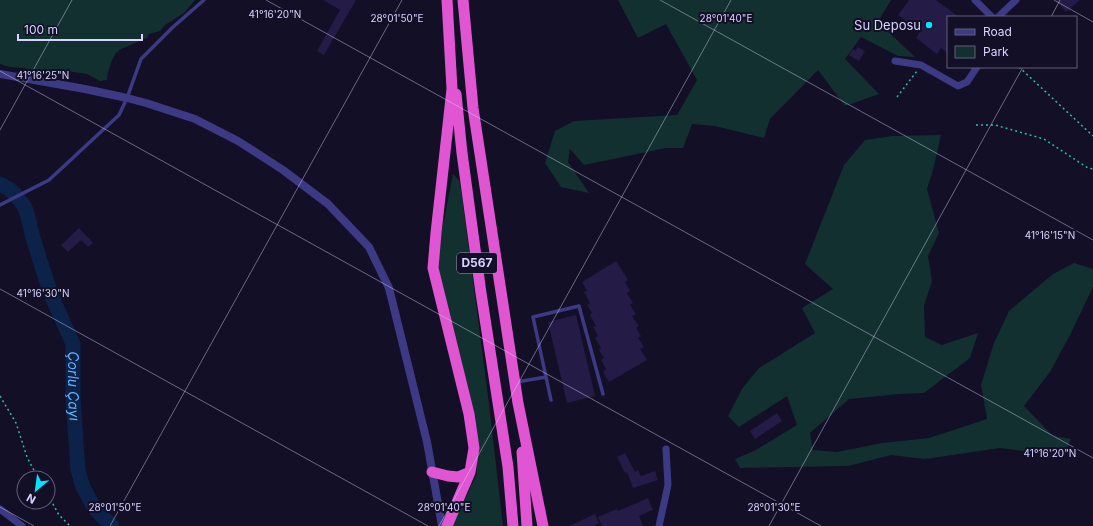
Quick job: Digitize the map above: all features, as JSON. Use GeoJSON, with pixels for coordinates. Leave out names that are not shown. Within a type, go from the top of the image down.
{"type":"FeatureCollection","features":[{"type":"Feature","properties":{"kind":"highway"},"geometry":{"type":"LineString","coordinates":[[447,0],[452,89],[433,268],[469,414],[474,448],[470,472],[447,526]]}},
{"type":"Feature","properties":{"kind":"highway","name":"D567"},"geometry":{"type":"LineString","coordinates":[[447,0],[462,153],[508,468],[513,526]]}},
{"type":"Feature","properties":{"kind":"highway","name":"D567"},"geometry":{"type":"LineString","coordinates":[[463,0],[473,108],[518,403],[527,526]]}},
{"type":"Feature","properties":{"kind":"highway"},"geometry":{"type":"LineString","coordinates":[[518,403],[543,526]]}},
{"type":"Feature","properties":{"kind":"highway"},"geometry":{"type":"LineString","coordinates":[[432,472],[458,477],[470,472]]}},
{"type":"Feature","properties":{"kind":"street"},"geometry":{"type":"LineString","coordinates":[[975,0],[991,16]]}},
{"type":"Feature","properties":{"kind":"street"},"geometry":{"type":"LineString","coordinates":[[999,16],[1016,0]]}},
{"type":"Feature","properties":{"kind":"street"},"geometry":{"type":"LineString","coordinates":[[895,61],[921,65],[958,86],[967,82],[976,68]]}},
{"type":"Feature","properties":{"kind":"street"},"geometry":{"type":"LineString","coordinates":[[0,74],[127,98],[195,119],[238,141],[284,170],[328,204],[369,247],[389,288],[427,442],[442,526]]}},
{"type":"Feature","properties":{"kind":"street"},"geometry":{"type":"LineString","coordinates":[[660,526],[668,485],[666,449]]}},
{"type":"Feature","properties":{"kind":"street"},"geometry":{"type":"LineString","coordinates":[[0,509],[22,526]]}},
{"type":"Feature","properties":{"kind":"lane"},"geometry":{"type":"LineString","coordinates":[[0,205],[49,180],[119,115],[127,98],[141,59],[204,0]]}},
{"type":"Feature","properties":{"kind":"lane"},"geometry":{"type":"LineString","coordinates":[[551,400],[533,317],[579,306],[603,394]]}},
{"type":"Feature","properties":{"kind":"lane"},"geometry":{"type":"LineString","coordinates":[[515,383],[546,377]]}},
{"type":"Feature","properties":{"kind":"path"},"geometry":{"type":"LineString","coordinates":[[897,97],[921,65]]}},
{"type":"Feature","properties":{"kind":"path"},"geometry":{"type":"LineString","coordinates":[[1020,68],[1093,136]]}},
{"type":"Feature","properties":{"kind":"path"},"geometry":{"type":"LineString","coordinates":[[976,125],[995,125],[1044,139],[1088,168],[1093,169]]}},
{"type":"Feature","properties":{"kind":"path"},"geometry":{"type":"LineString","coordinates":[[0,396],[16,423],[27,457],[34,470]]}},
{"type":"Feature","properties":{"kind":"path"},"geometry":{"type":"LineString","coordinates":[[56,510],[59,515],[70,526]]}},
{"type":"Feature","properties":{"kind":"green space"},"geometry":{"type":"Polygon","coordinates":[[[0,0],[195,0],[184,13],[165,25],[160,31],[149,34],[147,38],[121,49],[116,53],[108,72],[107,80],[100,81],[87,74],[55,70],[38,72],[0,64],[0,0]]]}},
{"type":"Feature","properties":{"kind":"green space"},"geometry":{"type":"Polygon","coordinates":[[[618,0],[891,0],[879,20],[881,25],[915,57],[898,56],[861,37],[845,59],[879,94],[845,106],[818,70],[770,119],[764,138],[715,126],[692,124],[683,148],[666,148],[584,165],[570,149],[568,162],[589,193],[561,187],[545,163],[555,131],[574,121],[677,115],[697,80],[666,24],[638,38],[618,0]]]}},
{"type":"Feature","properties":{"kind":"green space"},"geometry":{"type":"Polygon","coordinates":[[[941,135],[927,189],[939,233],[928,256],[932,281],[924,306],[925,337],[942,345],[978,333],[970,358],[924,393],[849,399],[810,433],[813,450],[837,452],[882,443],[929,438],[987,419],[981,385],[994,343],[1009,311],[1053,274],[1074,263],[1093,269],[1093,287],[1050,372],[1024,406],[1053,436],[1071,439],[1064,456],[1000,448],[925,459],[891,455],[848,466],[740,468],[735,459],[754,451],[797,425],[787,396],[739,427],[728,416],[742,389],[759,368],[815,333],[802,308],[833,289],[805,264],[844,165],[865,140],[892,136],[941,135]]]}},
{"type":"Feature","properties":{"kind":"green space"},"geometry":{"type":"Polygon","coordinates":[[[453,174],[459,180],[462,196],[503,526],[453,526],[477,474],[476,453],[438,276],[438,251],[453,174]]]}},
{"type":"Feature","properties":{"kind":"building"},"geometry":{"type":"Polygon","coordinates":[[[323,0],[356,0],[324,55],[317,51],[340,10],[323,0]]]}},
{"type":"Feature","properties":{"kind":"building","name":"Su Deposu"},"geometry":{"type":"Polygon","coordinates":[[[909,0],[936,0],[958,16],[947,16],[947,52],[941,48],[937,54],[916,38],[920,32],[898,15],[909,0]]]}},
{"type":"Feature","properties":{"kind":"building"},"geometry":{"type":"Polygon","coordinates":[[[1056,0],[1080,0],[1066,12],[1056,0]]]}},
{"type":"Feature","properties":{"kind":"building"},"geometry":{"type":"Polygon","coordinates":[[[858,47],[865,51],[859,61],[849,55],[853,49],[855,51],[858,47]]]}},
{"type":"Feature","properties":{"kind":"building"},"geometry":{"type":"Polygon","coordinates":[[[79,228],[93,243],[88,247],[81,240],[68,252],[61,245],[79,228]]]}},
{"type":"Feature","properties":{"kind":"building"},"geometry":{"type":"Polygon","coordinates":[[[616,261],[628,280],[625,282],[630,291],[627,293],[633,303],[630,305],[636,314],[632,316],[639,326],[636,328],[641,336],[638,338],[644,347],[640,349],[647,360],[609,382],[603,372],[606,369],[601,360],[604,358],[599,350],[601,348],[595,338],[598,336],[593,327],[596,326],[590,315],[592,313],[587,305],[590,303],[584,292],[587,291],[582,282],[616,261]]]}},
{"type":"Feature","properties":{"kind":"building"},"geometry":{"type":"Polygon","coordinates":[[[576,315],[595,396],[567,403],[548,322],[576,315]]]}},
{"type":"Feature","properties":{"kind":"building"},"geometry":{"type":"Polygon","coordinates":[[[777,413],[782,421],[755,439],[750,431],[777,413]]]}},
{"type":"Feature","properties":{"kind":"building"},"geometry":{"type":"Polygon","coordinates":[[[625,453],[635,472],[638,470],[641,476],[655,471],[658,480],[633,488],[627,472],[625,473],[617,457],[625,453]]]}},
{"type":"Feature","properties":{"kind":"building"},"geometry":{"type":"Polygon","coordinates":[[[648,498],[653,510],[639,516],[643,526],[602,526],[598,517],[617,509],[618,511],[648,498]]]}},
{"type":"Feature","properties":{"kind":"building"},"geometry":{"type":"Polygon","coordinates":[[[595,514],[599,523],[594,526],[569,526],[595,514]]]}},
{"type":"Feature","properties":{"kind":"waterway","name":"Çorlu Çayı"},"geometry":{"type":"LineString","coordinates":[[0,184],[15,194],[24,206],[52,297],[73,344],[73,398],[78,470],[83,487],[91,502],[96,510],[112,526]]}},
{"type":"Feature","properties":{"kind":"place","name":"Su Deposu"},"geometry":{"type":"Point","coordinates":[929,25]}}]}
